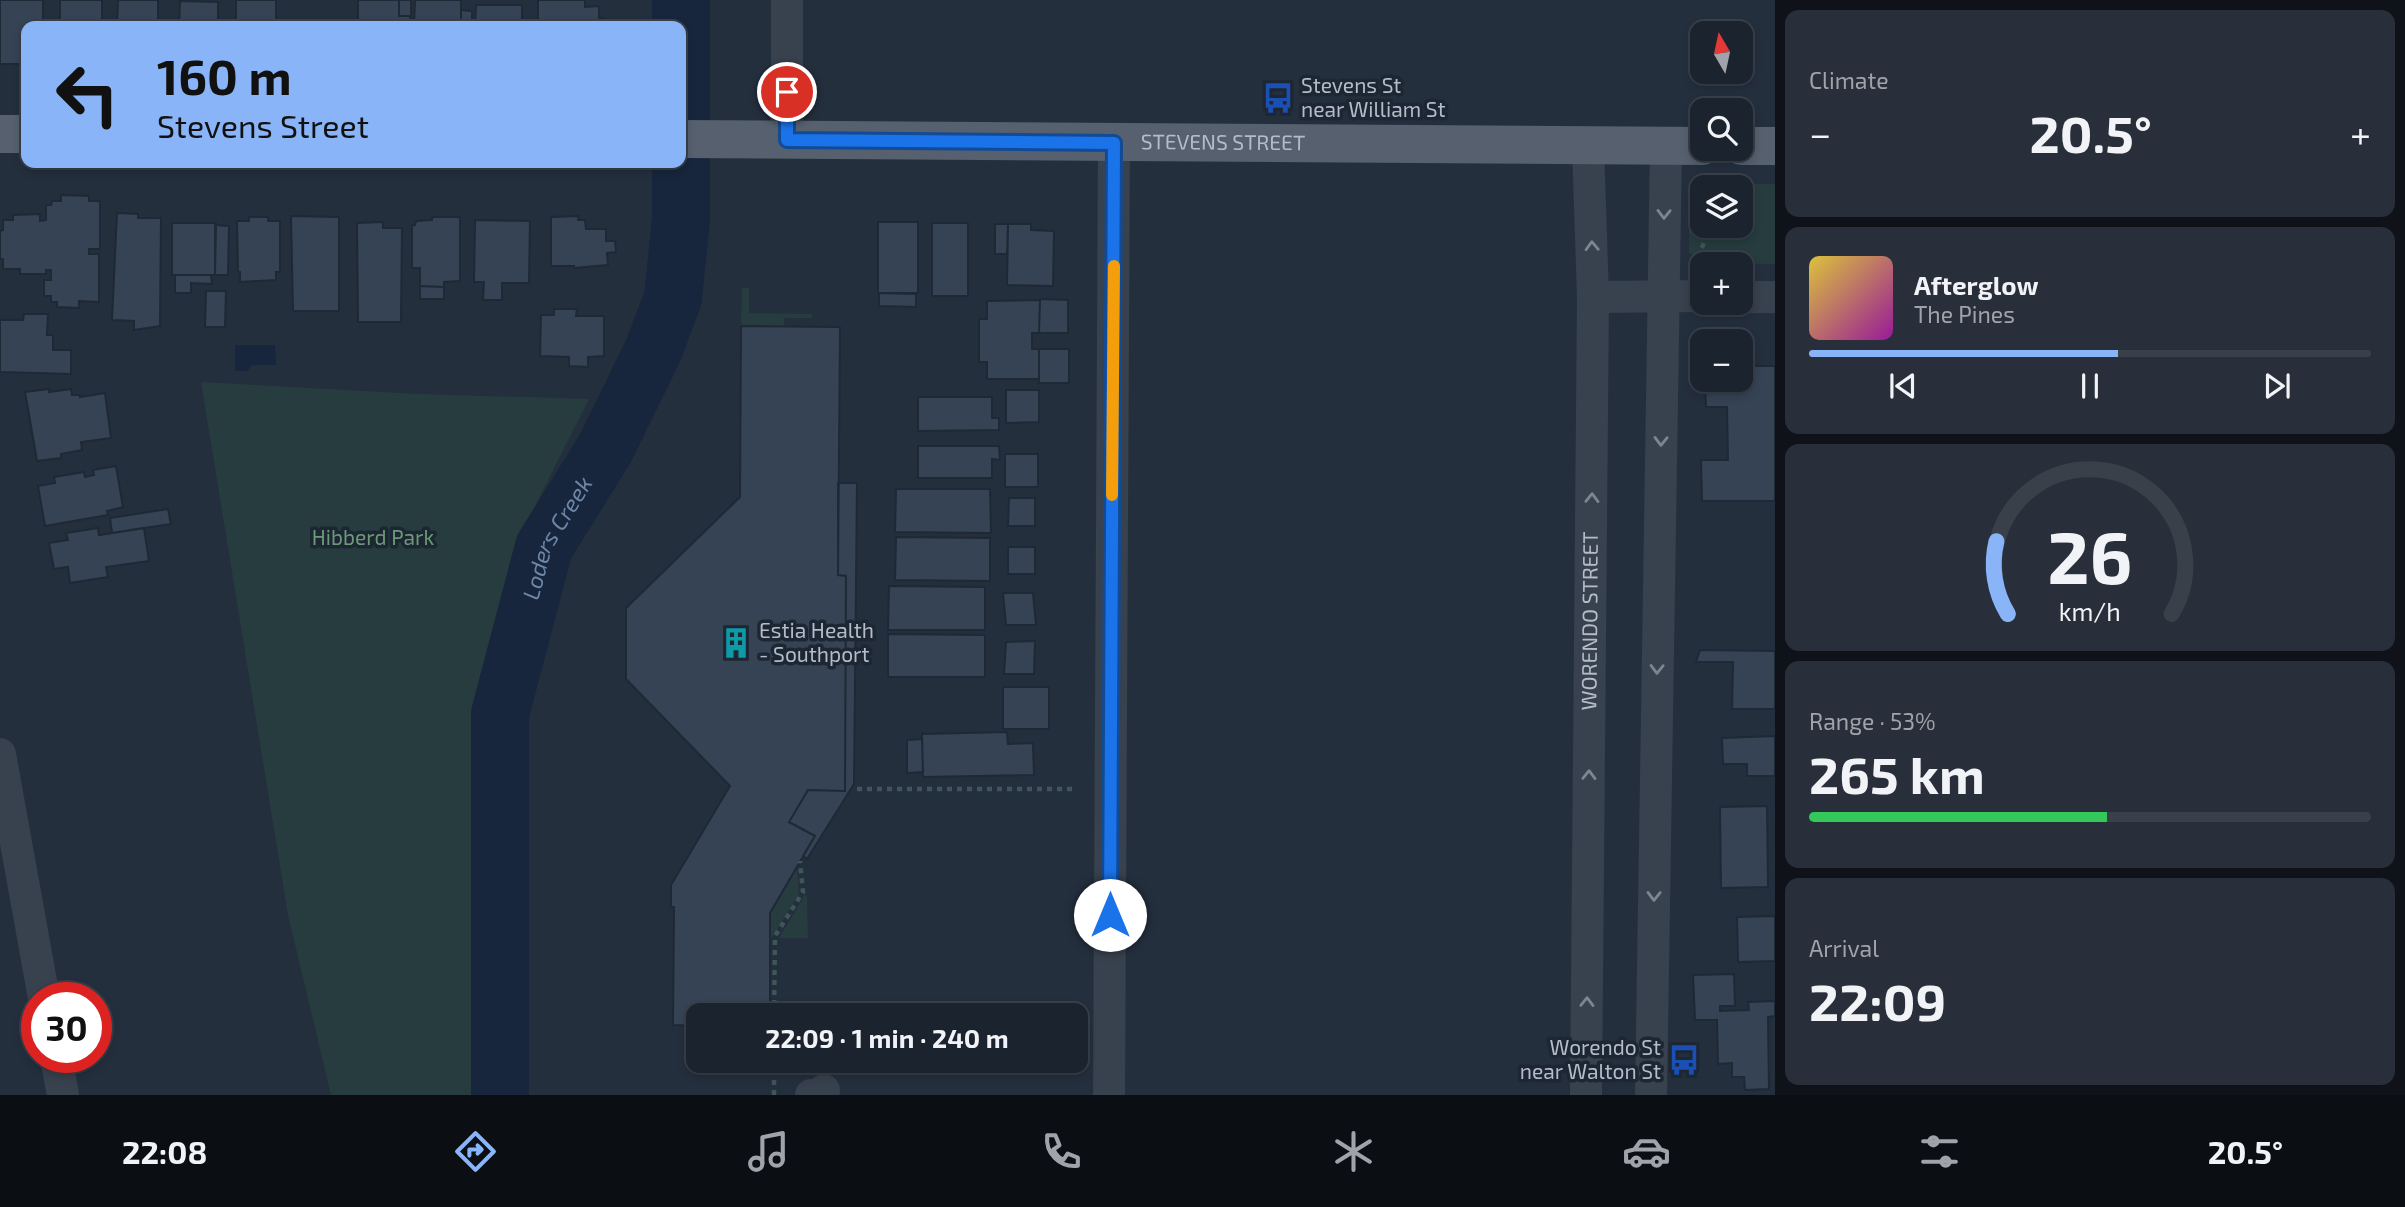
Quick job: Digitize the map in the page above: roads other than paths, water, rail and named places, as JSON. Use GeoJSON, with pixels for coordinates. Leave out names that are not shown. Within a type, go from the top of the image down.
{"type":"FeatureCollection","features":[{"type":"Feature","properties":{"kind":"main road"},"geometry":{"type":"LineString","coordinates":[[0,134],[21,134]]}},
{"type":"Feature","properties":{"kind":"main road","name":"STEVENS STREET"},"geometry":{"type":"LineString","coordinates":[[686,139],[1684,146]]}},
{"type":"Feature","properties":{"kind":"main road"},"geometry":{"type":"LineString","coordinates":[[1753,146],[1775,146]]}},
{"type":"Feature","properties":{"kind":"street"},"geometry":{"type":"LineString","coordinates":[[787,0],[787,140]]}},
{"type":"Feature","properties":{"kind":"street"},"geometry":{"type":"LineString","coordinates":[[1109,1095],[1114,143]]}},
{"type":"Feature","properties":{"kind":"street","name":"WORENDO STREET"},"geometry":{"type":"LineString","coordinates":[[1586,1095],[1594,297],[1588,145]]}},
{"type":"Feature","properties":{"kind":"street"},"geometry":{"type":"LineString","coordinates":[[1651,1095],[1663,296],[1684,146]]}},
{"type":"Feature","properties":{"kind":"street"},"geometry":{"type":"LineString","coordinates":[[1594,297],[1690,296]]}},
{"type":"Feature","properties":{"kind":"street"},"geometry":{"type":"LineString","coordinates":[[1753,297],[1775,297]]}},
{"type":"Feature","properties":{"kind":"street"},"geometry":{"type":"LineString","coordinates":[[0,754],[41,982]]}},
{"type":"Feature","properties":{"kind":"street"},"geometry":{"type":"LineString","coordinates":[[59,1073],[63,1095]]}},
{"type":"Feature","properties":{"kind":"water"},"geometry":{"type":"Polygon","coordinates":[[[235,345],[275,345],[276,365],[252,365],[247,371],[235,371],[235,345]]]}},
{"type":"Feature","properties":{"kind":"waterway","name":"Loders Creek"},"geometry":{"type":"LineString","coordinates":[[681,0],[681,21]]}},
{"type":"Feature","properties":{"kind":"waterway","name":"Loders Creek"},"geometry":{"type":"LineString","coordinates":[[500,1095],[500,714],[544,547],[605,449],[653,351],[673,298],[681,219],[681,168]]}},
{"type":"Feature","properties":{"kind":"place","name":"Stevens St near William St"},"geometry":{"type":"Point","coordinates":[1278,98]}},
{"type":"Feature","properties":{"kind":"place","name":"Estia Health - Southport"},"geometry":{"type":"Point","coordinates":[736,643]}},
{"type":"Feature","properties":{"kind":"place","name":"Worendo St near Walton St"},"geometry":{"type":"Point","coordinates":[1684,1060]}},
{"type":"Feature","properties":{"kind":"park label","name":"Hibberd Park"},"geometry":{"type":"Point","coordinates":[373,538]}}]}
